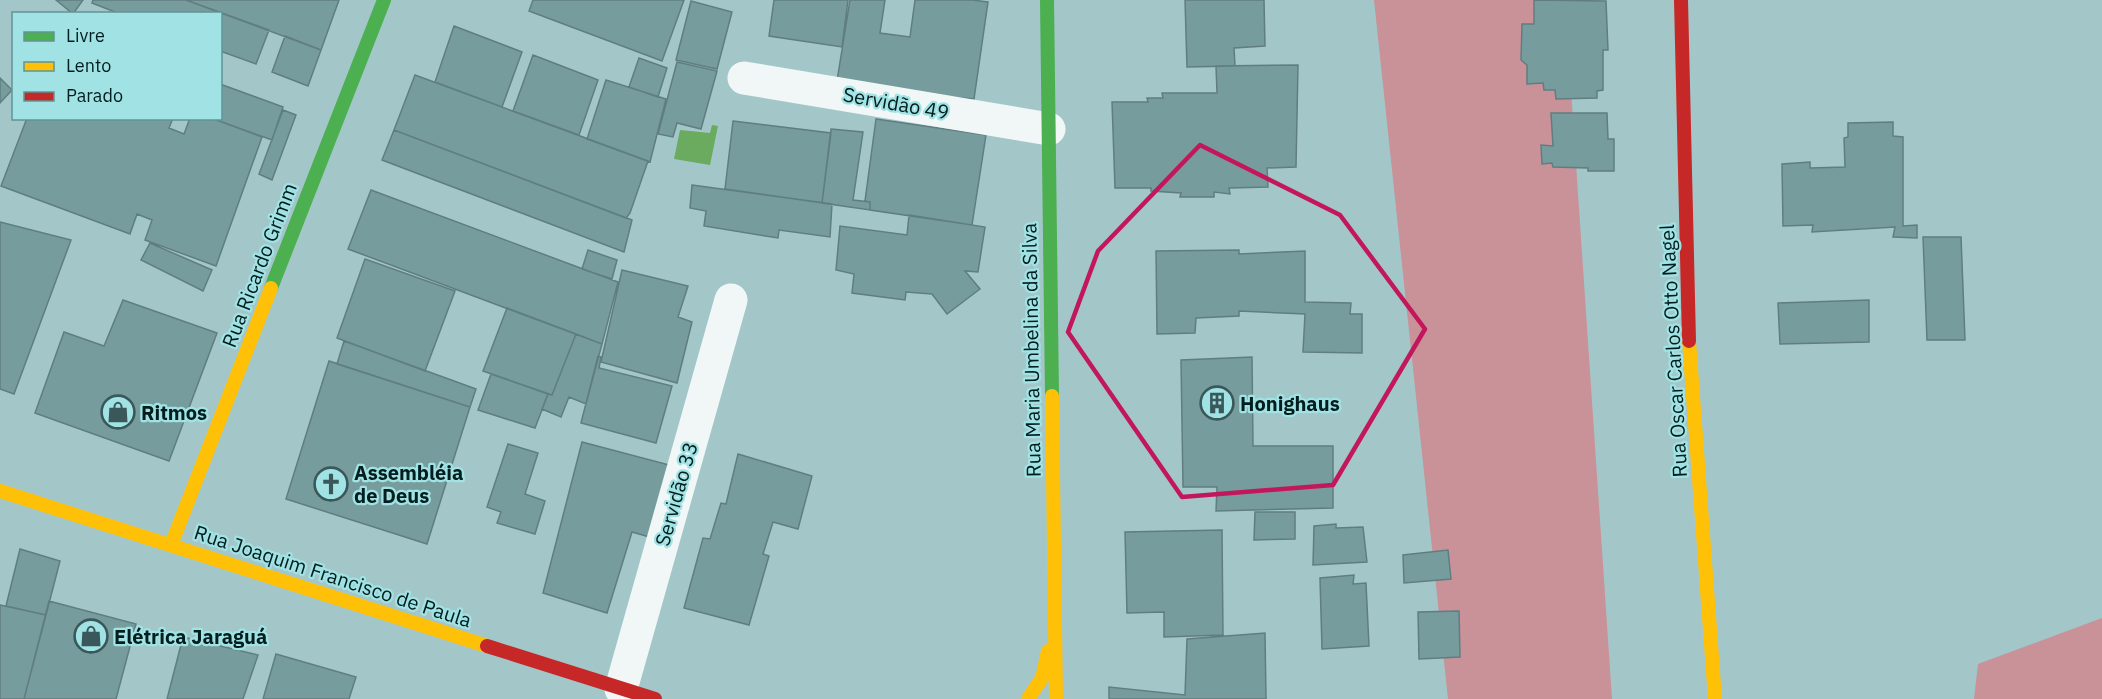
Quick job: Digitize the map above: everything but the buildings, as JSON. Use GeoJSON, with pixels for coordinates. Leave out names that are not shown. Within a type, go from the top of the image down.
{"type":"FeatureCollection","features":[{"type":"Feature","properties":{"kind":"main road","name":"Rua Ricardo Grimm"},"geometry":{"type":"LineString","coordinates":[[171,545],[384,0]]}},
{"type":"Feature","properties":{"kind":"main road","name":"Rua Maria Umbelina da Silva"},"geometry":{"type":"LineString","coordinates":[[1047,0],[1056,699]]}},
{"type":"Feature","properties":{"kind":"main road","name":"Rua Oscar Carlos Otto Nagel"},"geometry":{"type":"LineString","coordinates":[[1681,0],[1689,348],[1715,699]]}},
{"type":"Feature","properties":{"kind":"main road","name":"Rua Joaquim Francisco de Paula"},"geometry":{"type":"LineString","coordinates":[[0,491],[655,699]]}},
{"type":"Feature","properties":{"kind":"main road"},"geometry":{"type":"LineString","coordinates":[[1029,699],[1041,678],[1054,625]]}},
{"type":"Feature","properties":{"kind":"street","name":"Servidão 49"},"geometry":{"type":"LineString","coordinates":[[744,78],[1049,129]]}},
{"type":"Feature","properties":{"kind":"street","name":"Servidão 33"},"geometry":{"type":"LineString","coordinates":[[621,688],[731,300]]}},
{"type":"Feature","properties":{"kind":"highlighted area"},"geometry":{"type":"Polygon","coordinates":[[[1200,145],[1340,215],[1425,329],[1333,485],[1182,497],[1068,332],[1098,251],[1200,145]]]}},
{"type":"Feature","properties":{"kind":"shaded area"},"geometry":{"type":"Polygon","coordinates":[[[1374,0],[1565,0],[1612,699],[1448,699],[1374,0]]]}},
{"type":"Feature","properties":{"kind":"shaded area"},"geometry":{"type":"Polygon","coordinates":[[[712,125],[718,126],[710,165],[674,159],[680,130],[710,133],[712,125]]]}},
{"type":"Feature","properties":{"kind":"shaded area"},"geometry":{"type":"Polygon","coordinates":[[[2102,618],[2102,699],[1974,699],[1978,664],[2102,618]]]}},
{"type":"Feature","properties":{"kind":"traffic: fast"},"geometry":{"type":"LineString","coordinates":[[271,288],[384,0]]}},
{"type":"Feature","properties":{"kind":"traffic: fast"},"geometry":{"type":"LineString","coordinates":[[1047,0],[1052,396]]}},
{"type":"Feature","properties":{"kind":"traffic: slow"},"geometry":{"type":"LineString","coordinates":[[171,545],[271,288]]}},
{"type":"Feature","properties":{"kind":"traffic: slow"},"geometry":{"type":"LineString","coordinates":[[1689,341],[1715,699]]}},
{"type":"Feature","properties":{"kind":"traffic: slow"},"geometry":{"type":"LineString","coordinates":[[1052,396],[1056,699]]}},
{"type":"Feature","properties":{"kind":"traffic: slow"},"geometry":{"type":"LineString","coordinates":[[0,491],[487,646]]}},
{"type":"Feature","properties":{"kind":"traffic: slow"},"geometry":{"type":"LineString","coordinates":[[1028,699],[1042,678],[1048,651]]}},
{"type":"Feature","properties":{"kind":"traffic: jam"},"geometry":{"type":"LineString","coordinates":[[1681,0],[1689,341]]}},
{"type":"Feature","properties":{"kind":"traffic: jam"},"geometry":{"type":"LineString","coordinates":[[487,646],[655,699]]}},
{"type":"Feature","properties":{"kind":"place","name":"Honighaus"},"geometry":{"type":"Point","coordinates":[1217,403]}},
{"type":"Feature","properties":{"kind":"place","name":"Ritmos"},"geometry":{"type":"Point","coordinates":[118,412]}},
{"type":"Feature","properties":{"kind":"place","name":"Assembléia de Deus"},"geometry":{"type":"Point","coordinates":[331,484]}},
{"type":"Feature","properties":{"kind":"place","name":"Elétrica Jaraguá"},"geometry":{"type":"Point","coordinates":[91,636]}}]}
